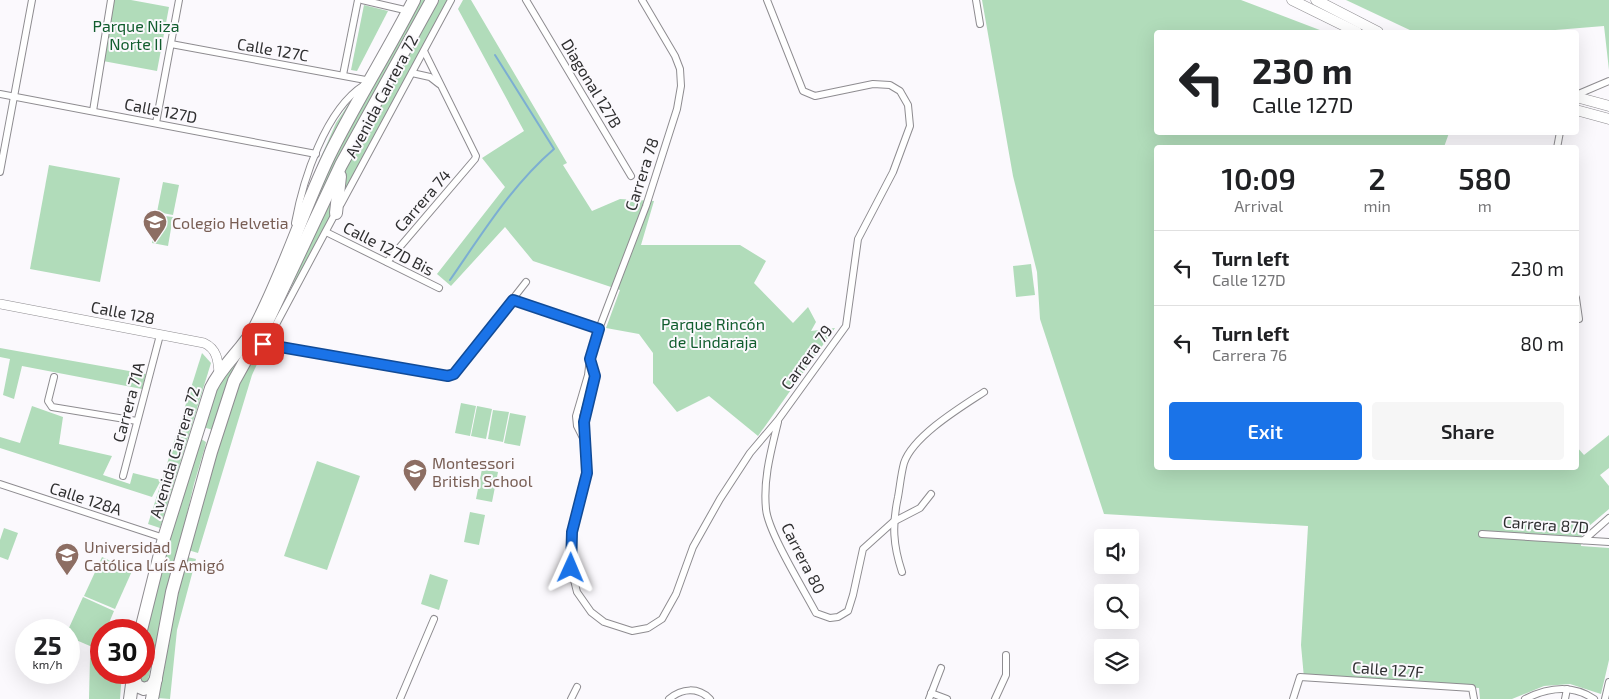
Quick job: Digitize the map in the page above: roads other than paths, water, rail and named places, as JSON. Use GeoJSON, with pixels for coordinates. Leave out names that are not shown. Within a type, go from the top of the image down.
{"type":"FeatureCollection","features":[{"type":"Feature","properties":{"kind":"highway","name":"Avenida Carrera 72"},"geometry":{"type":"LineString","coordinates":[[152,699],[172,592],[233,386],[245,359],[268,320],[341,165],[432,0]]}},
{"type":"Feature","properties":{"kind":"highway","name":"Avenida Carrera 72"},"geometry":{"type":"LineString","coordinates":[[144,619],[164,538],[209,392],[219,373],[251,333],[280,274],[329,156],[411,5]]}},
{"type":"Feature","properties":{"kind":"highway"},"geometry":{"type":"LineString","coordinates":[[336,213],[341,165]]}},
{"type":"Feature","properties":{"kind":"highway"},"geometry":{"type":"LineString","coordinates":[[194,437],[202,432],[207,432],[212,452]]}},
{"type":"Feature","properties":{"kind":"highway"},"geometry":{"type":"LineString","coordinates":[[130,699],[132,684]]}},
{"type":"Feature","properties":{"kind":"highway"},"geometry":{"type":"LineString","coordinates":[[136,684],[144,689],[153,684]]}},
{"type":"Feature","properties":{"kind":"main road"},"geometry":{"type":"LineString","coordinates":[[1292,0],[1353,30]]}},
{"type":"Feature","properties":{"kind":"main road"},"geometry":{"type":"LineString","coordinates":[[1316,0],[1374,30]]}},
{"type":"Feature","properties":{"kind":"main road"},"geometry":{"type":"LineString","coordinates":[[1579,97],[1609,106]]}},
{"type":"Feature","properties":{"kind":"main road"},"geometry":{"type":"LineString","coordinates":[[1579,111],[1609,119]]}},
{"type":"Feature","properties":{"kind":"street"},"geometry":{"type":"LineString","coordinates":[[0,170],[32,0]]}},
{"type":"Feature","properties":{"kind":"street"},"geometry":{"type":"LineString","coordinates":[[93,111],[111,0]]}},
{"type":"Feature","properties":{"kind":"street"},"geometry":{"type":"LineString","coordinates":[[156,123],[179,0]]}},
{"type":"Feature","properties":{"kind":"street"},"geometry":{"type":"LineString","coordinates":[[344,75],[360,0],[411,5]]}},
{"type":"Feature","properties":{"kind":"street","name":"Avenida Carrera 72"},"geometry":{"type":"LineString","coordinates":[[245,359],[263,344],[326,232],[451,0]]}},
{"type":"Feature","properties":{"kind":"street","name":"Carrera 78"},"geometry":{"type":"LineString","coordinates":[[585,443],[576,421],[590,359],[599,329],[646,206],[677,109],[681,86],[680,69],[675,56],[642,0]]}},
{"type":"Feature","properties":{"kind":"street","name":"Carrera 79"},"geometry":{"type":"LineString","coordinates":[[662,619],[676,594],[693,547],[720,498],[760,440],[778,420],[846,326],[858,239],[893,172],[910,126],[908,105],[900,91],[883,83],[815,96],[803,91],[767,0]]}},
{"type":"Feature","properties":{"kind":"street"},"geometry":{"type":"LineString","coordinates":[[976,0],[980,24]]}},
{"type":"Feature","properties":{"kind":"street","name":"Diagonal 127B"},"geometry":{"type":"LineString","coordinates":[[529,2],[631,176]]}},
{"type":"Feature","properties":{"kind":"street","name":"Calle 127C"},"geometry":{"type":"LineString","coordinates":[[171,44],[371,81]]}},
{"type":"Feature","properties":{"kind":"street"},"geometry":{"type":"LineString","coordinates":[[424,51],[440,84]]}},
{"type":"Feature","properties":{"kind":"street"},"geometry":{"type":"LineString","coordinates":[[412,73],[430,77],[440,84]]}},
{"type":"Feature","properties":{"kind":"street","name":"Avenida Carrera 72"},"geometry":{"type":"LineString","coordinates":[[292,244],[302,193],[316,154],[346,101],[355,91],[371,81]]}},
{"type":"Feature","properties":{"kind":"street"},"geometry":{"type":"LineString","coordinates":[[1579,95],[1609,81]]}},
{"type":"Feature","properties":{"kind":"street","name":"Carrera 74"},"geometry":{"type":"LineString","coordinates":[[387,262],[476,156],[440,84]]}},
{"type":"Feature","properties":{"kind":"street","name":"Calle 127D"},"geometry":{"type":"LineString","coordinates":[[0,94],[316,154]]}},
{"type":"Feature","properties":{"kind":"street","name":"Calle 127D Bis"},"geometry":{"type":"LineString","coordinates":[[326,232],[439,288]]}},
{"type":"Feature","properties":{"kind":"street"},"geometry":{"type":"LineString","coordinates":[[263,344],[448,376],[454,374],[526,282]]}},
{"type":"Feature","properties":{"kind":"street"},"geometry":{"type":"LineString","coordinates":[[513,300],[599,329]]}},
{"type":"Feature","properties":{"kind":"street","name":"Calle 128"},"geometry":{"type":"LineString","coordinates":[[0,304],[209,345],[216,354],[219,373]]}},
{"type":"Feature","properties":{"kind":"street","name":"Carrera 71A"},"geometry":{"type":"LineString","coordinates":[[123,476],[160,334]]}},
{"type":"Feature","properties":{"kind":"street","name":"Carrera 78"},"geometry":{"type":"LineString","coordinates":[[590,359],[595,376],[584,422],[587,473],[570,550],[571,568],[576,592],[591,612],[604,622],[618,628],[632,631],[648,628],[662,619]]}},
{"type":"Feature","properties":{"kind":"street"},"geometry":{"type":"LineString","coordinates":[[54,377],[49,405],[52,407],[138,421]]}},
{"type":"Feature","properties":{"kind":"street"},"geometry":{"type":"LineString","coordinates":[[902,572],[894,550],[893,522],[904,461],[935,425],[984,392]]}},
{"type":"Feature","properties":{"kind":"street","name":"Carrera 80"},"geometry":{"type":"LineString","coordinates":[[778,420],[766,471],[766,511],[773,531],[816,613],[830,618],[838,617],[848,611],[863,550],[893,522],[920,508],[931,494]]}},
{"type":"Feature","properties":{"kind":"street"},"geometry":{"type":"LineString","coordinates":[[576,421],[584,422]]}},
{"type":"Feature","properties":{"kind":"street","name":"Calle 128A"},"geometry":{"type":"LineString","coordinates":[[0,484],[164,538]]}},
{"type":"Feature","properties":{"kind":"street"},"geometry":{"type":"LineString","coordinates":[[1584,540],[1609,518]]}},
{"type":"Feature","properties":{"kind":"street","name":"Carrera 87D"},"geometry":{"type":"LineString","coordinates":[[1482,534],[1609,542]]}},
{"type":"Feature","properties":{"kind":"street"},"geometry":{"type":"LineString","coordinates":[[400,699],[434,619]]}},
{"type":"Feature","properties":{"kind":"street"},"geometry":{"type":"LineString","coordinates":[[996,699],[1006,675],[1006,655]]}},
{"type":"Feature","properties":{"kind":"street"},"geometry":{"type":"LineString","coordinates":[[941,668],[930,696],[946,699]]}},
{"type":"Feature","properties":{"kind":"street","name":"Calle 127F"},"geometry":{"type":"LineString","coordinates":[[1293,699],[1300,677],[1473,689],[1474,699]]}},
{"type":"Feature","properties":{"kind":"street"},"geometry":{"type":"LineString","coordinates":[[1605,699],[1609,682]]}},
{"type":"Feature","properties":{"kind":"street"},"geometry":{"type":"LineString","coordinates":[[571,699],[577,687]]}},
{"type":"Feature","properties":{"kind":"street"},"geometry":{"type":"LineString","coordinates":[[1526,699],[1541,691],[1566,689],[1594,699]]}},
{"type":"Feature","properties":{"kind":"street"},"geometry":{"type":"LineString","coordinates":[[1565,699],[1566,689]]}},
{"type":"Feature","properties":{"kind":"street"},"geometry":{"type":"LineString","coordinates":[[669,699],[684,690],[693,690],[701,692],[710,699]]}},
{"type":"Feature","properties":{"kind":"waterway"},"geometry":{"type":"LineString","coordinates":[[450,280],[511,195],[538,163],[554,149],[495,55]]}},
{"type":"Feature","properties":{"kind":"place","name":"Colegio Helvetia"},"geometry":{"type":"Point","coordinates":[155,243]}},
{"type":"Feature","properties":{"kind":"place","name":"Montessori British School"},"geometry":{"type":"Point","coordinates":[415,492]}},
{"type":"Feature","properties":{"kind":"place","name":"Universidad Católica Luís Amigó"},"geometry":{"type":"Point","coordinates":[67,576]}},
{"type":"Feature","properties":{"kind":"park label","name":"Parque Niza Norte II"},"geometry":{"type":"Point","coordinates":[136,34]}},
{"type":"Feature","properties":{"kind":"park label","name":"Parque Rincón de Lindaraja"},"geometry":{"type":"Point","coordinates":[713,332]}}]}
